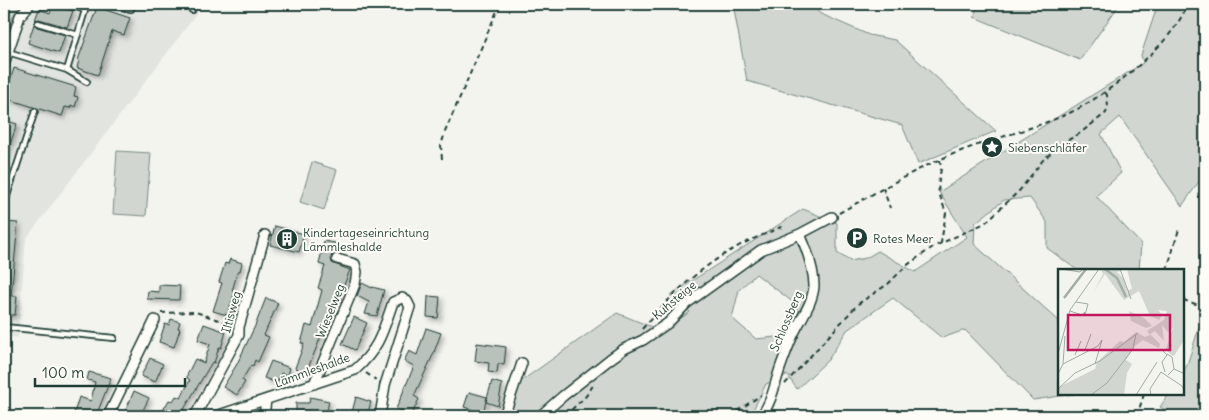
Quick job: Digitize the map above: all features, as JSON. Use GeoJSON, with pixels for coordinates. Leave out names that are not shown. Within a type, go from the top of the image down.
{"type":"FeatureCollection","features":[{"type":"Feature","properties":{"kind":"street"},"geometry":{"type":"LineString","coordinates":[[4,64],[20,16],[30,4]]}},
{"type":"Feature","properties":{"kind":"street","name":"Kuhsteige"},"geometry":{"type":"LineString","coordinates":[[540,416],[624,349],[643,340],[668,323],[688,303],[754,254],[800,234],[832,217]]}},
{"type":"Feature","properties":{"kind":"street","name":"Schlossberg"},"geometry":{"type":"LineString","coordinates":[[761,416],[769,402],[781,364],[794,333],[812,299],[814,285],[809,254],[800,234]]}},
{"type":"Feature","properties":{"kind":"street","name":"Iltisweg"},"geometry":{"type":"LineString","coordinates":[[195,416],[239,335],[239,327],[265,235]]}},
{"type":"Feature","properties":{"kind":"street","name":"Wieselweg"},"geometry":{"type":"LineString","coordinates":[[314,384],[355,284],[357,272],[355,264],[337,259]]}},
{"type":"Feature","properties":{"kind":"street","name":"Lämmleshalde"},"geometry":{"type":"LineString","coordinates":[[216,416],[357,368],[367,360],[379,342],[393,302],[402,298],[407,301],[410,307],[385,385],[380,416]]}},
{"type":"Feature","properties":{"kind":"street"},"geometry":{"type":"LineString","coordinates":[[108,416],[155,320]]}},
{"type":"Feature","properties":{"kind":"street"},"geometry":{"type":"LineString","coordinates":[[504,416],[522,363]]}},
{"type":"Feature","properties":{"kind":"street"},"geometry":{"type":"LineString","coordinates":[[264,416],[266,400]]}},
{"type":"Feature","properties":{"kind":"lane"},"geometry":{"type":"LineString","coordinates":[[67,4],[85,10]]}},
{"type":"Feature","properties":{"kind":"lane"},"geometry":{"type":"LineString","coordinates":[[67,70],[87,4]]}},
{"type":"Feature","properties":{"kind":"lane"},"geometry":{"type":"LineString","coordinates":[[104,4],[131,9]]}},
{"type":"Feature","properties":{"kind":"lane"},"geometry":{"type":"LineString","coordinates":[[176,4],[181,4]]}},
{"type":"Feature","properties":{"kind":"lane"},"geometry":{"type":"LineString","coordinates":[[192,10],[194,4]]}},
{"type":"Feature","properties":{"kind":"lane"},"geometry":{"type":"LineString","coordinates":[[38,23],[78,35]]}},
{"type":"Feature","properties":{"kind":"lane"},"geometry":{"type":"LineString","coordinates":[[8,52],[67,70],[87,82]]}},
{"type":"Feature","properties":{"kind":"lane"},"geometry":{"type":"LineString","coordinates":[[4,205],[35,111]]}},
{"type":"Feature","properties":{"kind":"lane"},"geometry":{"type":"LineString","coordinates":[[4,327],[114,338]]}},
{"type":"Feature","properties":{"kind":"path"},"geometry":{"type":"LineString","coordinates":[[442,159],[441,146],[445,132],[500,4]]}},
{"type":"Feature","properties":{"kind":"path"},"geometry":{"type":"LineString","coordinates":[[832,217],[883,188],[940,160],[1066,114],[1105,92],[1156,49],[1174,28],[1188,4]]}},
{"type":"Feature","properties":{"kind":"path"},"geometry":{"type":"LineString","coordinates":[[730,416],[768,391],[784,385],[858,304],[888,284],[906,266],[941,242],[985,223],[1020,190],[1043,160],[1061,144],[1080,134],[1106,113],[1108,107],[1105,92]]}},
{"type":"Feature","properties":{"kind":"path"},"geometry":{"type":"LineString","coordinates":[[940,160],[939,193],[946,213],[941,242]]}},
{"type":"Feature","properties":{"kind":"path"},"geometry":{"type":"LineString","coordinates":[[883,188],[890,208]]}},
{"type":"Feature","properties":{"kind":"path"},"geometry":{"type":"LineString","coordinates":[[642,328],[685,283],[714,260],[781,227],[800,234]]}},
{"type":"Feature","properties":{"kind":"path"},"geometry":{"type":"LineString","coordinates":[[1167,269],[1179,230]]}},
{"type":"Feature","properties":{"kind":"path"},"geometry":{"type":"LineString","coordinates":[[1184,300],[1199,304],[1205,308]]}},
{"type":"Feature","properties":{"kind":"path"},"geometry":{"type":"LineString","coordinates":[[155,320],[158,313],[196,312],[239,327]]}},
{"type":"Feature","properties":{"kind":"path"},"geometry":{"type":"LineString","coordinates":[[357,368],[385,385]]}},
{"type":"Feature","properties":{"kind":"path"},"geometry":{"type":"LineString","coordinates":[[565,416],[586,396],[595,382]]}},
{"type":"Feature","properties":{"kind":"path"},"geometry":{"type":"LineString","coordinates":[[1137,416],[1144,395]]}},
{"type":"Feature","properties":{"kind":"shaded area"},"geometry":{"type":"Polygon","coordinates":[[[4,4],[21,4],[12,18],[4,44],[4,4]]]}},
{"type":"Feature","properties":{"kind":"shaded area"},"geometry":{"type":"Polygon","coordinates":[[[37,4],[200,4],[195,16],[26,239],[18,338],[4,336],[4,83],[26,16],[37,4]]]}},
{"type":"Feature","properties":{"kind":"shaded area"},"geometry":{"type":"Polygon","coordinates":[[[733,4],[808,4],[821,14],[869,35],[895,40],[996,131],[918,164],[902,125],[747,81],[733,4]]]}},
{"type":"Feature","properties":{"kind":"shaded area"},"geometry":{"type":"Polygon","coordinates":[[[978,4],[1110,4],[1117,8],[1080,60],[974,17],[978,4]]]}},
{"type":"Feature","properties":{"kind":"shaded area"},"geometry":{"type":"Polygon","coordinates":[[[1158,4],[1205,4],[1205,173],[1182,206],[1120,117],[1101,134],[1121,173],[1096,196],[1141,244],[1139,269],[1076,269],[1047,248],[1047,222],[1030,198],[1004,200],[975,223],[974,244],[1058,320],[1058,395],[1067,395],[1033,400],[965,330],[942,338],[893,298],[847,330],[828,360],[797,389],[787,375],[766,384],[753,410],[767,416],[497,416],[520,382],[617,313],[662,331],[690,312],[670,295],[803,209],[837,223],[837,253],[850,261],[866,258],[878,251],[915,272],[967,237],[939,192],[1143,63],[1141,55],[1158,4]],[[756,274],[739,290],[732,318],[756,339],[785,336],[798,306],[756,274]]]}},
{"type":"Feature","properties":{"kind":"shaded area"},"geometry":{"type":"Polygon","coordinates":[[[117,151],[151,153],[146,216],[113,214],[117,151]]]}},
{"type":"Feature","properties":{"kind":"shaded area"},"geometry":{"type":"Polygon","coordinates":[[[312,162],[337,170],[324,210],[300,202],[312,162]]]}},
{"type":"Feature","properties":{"kind":"shaded area"},"geometry":{"type":"Polygon","coordinates":[[[1205,309],[1205,416],[1176,416],[1160,407],[1168,395],[1184,395],[1184,370],[1205,309]]]}},
{"type":"Feature","properties":{"kind":"building"},"geometry":{"type":"Polygon","coordinates":[[[53,5],[73,11],[67,27],[39,19],[35,20],[39,9],[50,13],[53,5]]]}},
{"type":"Feature","properties":{"kind":"building"},"geometry":{"type":"Polygon","coordinates":[[[97,7],[130,18],[124,35],[112,31],[98,75],[77,68],[78,60],[97,7]]]}},
{"type":"Feature","properties":{"kind":"building"},"geometry":{"type":"Polygon","coordinates":[[[34,24],[37,27],[65,35],[59,53],[28,43],[34,24]]]}},
{"type":"Feature","properties":{"kind":"building"},"geometry":{"type":"Polygon","coordinates":[[[14,68],[76,87],[74,96],[78,97],[75,107],[71,105],[70,108],[65,107],[62,116],[5,98],[14,68]]]}},
{"type":"Feature","properties":{"kind":"building"},"geometry":{"type":"Polygon","coordinates":[[[4,120],[17,124],[5,159],[4,159],[4,120]]]}},
{"type":"Feature","properties":{"kind":"building"},"geometry":{"type":"Polygon","coordinates":[[[4,222],[18,223],[11,296],[17,296],[15,315],[10,316],[4,316],[4,222]]]}},
{"type":"Feature","properties":{"kind":"building","name":"Kindertageseinrichtung Lämmleshalde"},"geometry":{"type":"Polygon","coordinates":[[[275,226],[304,234],[299,252],[270,245],[275,226]]]}},
{"type":"Feature","properties":{"kind":"building"},"geometry":{"type":"Polygon","coordinates":[[[324,241],[335,243],[331,258],[332,263],[350,270],[340,295],[338,295],[335,309],[332,308],[325,334],[322,334],[306,373],[295,368],[304,344],[301,343],[306,325],[312,327],[322,290],[318,288],[325,266],[319,264],[324,241]]]}},
{"type":"Feature","properties":{"kind":"building"},"geometry":{"type":"Polygon","coordinates":[[[230,259],[242,263],[232,291],[235,292],[227,315],[213,311],[222,283],[219,282],[225,263],[228,264],[230,259]]]}},
{"type":"Feature","properties":{"kind":"building"},"geometry":{"type":"Polygon","coordinates":[[[362,283],[372,288],[384,290],[377,316],[365,314],[369,302],[357,296],[362,283]]]}},
{"type":"Feature","properties":{"kind":"building"},"geometry":{"type":"Polygon","coordinates":[[[159,285],[180,286],[179,300],[147,299],[148,291],[159,292],[159,285]]]}},
{"type":"Feature","properties":{"kind":"building"},"geometry":{"type":"Polygon","coordinates":[[[428,296],[440,297],[438,318],[427,317],[428,296]]]}},
{"type":"Feature","properties":{"kind":"building"},"geometry":{"type":"Polygon","coordinates":[[[266,298],[278,303],[264,335],[269,337],[258,362],[255,360],[253,366],[251,365],[242,380],[245,382],[237,395],[223,387],[237,364],[266,298]]]}},
{"type":"Feature","properties":{"kind":"building"},"geometry":{"type":"Polygon","coordinates":[[[354,317],[367,323],[355,350],[342,344],[354,317]]]}},
{"type":"Feature","properties":{"kind":"building"},"geometry":{"type":"Polygon","coordinates":[[[171,319],[180,322],[178,328],[180,329],[174,347],[159,342],[165,324],[169,325],[171,319]]]}},
{"type":"Feature","properties":{"kind":"building"},"geometry":{"type":"Polygon","coordinates":[[[204,324],[226,332],[221,348],[219,347],[214,363],[212,362],[180,416],[170,416],[162,412],[169,400],[173,401],[176,396],[181,398],[190,380],[187,378],[187,375],[195,359],[204,363],[210,344],[198,340],[204,324]]]}},
{"type":"Feature","properties":{"kind":"building"},"geometry":{"type":"Polygon","coordinates":[[[426,328],[441,333],[414,396],[419,399],[411,416],[402,416],[404,412],[396,409],[414,366],[404,361],[409,351],[417,355],[426,328]]]}},
{"type":"Feature","properties":{"kind":"building"},"geometry":{"type":"Polygon","coordinates":[[[477,343],[506,347],[504,365],[498,364],[497,373],[488,372],[489,363],[475,361],[477,343]]]}},
{"type":"Feature","properties":{"kind":"building"},"geometry":{"type":"Polygon","coordinates":[[[150,358],[163,364],[155,382],[141,376],[150,358]]]}},
{"type":"Feature","properties":{"kind":"building"},"geometry":{"type":"Polygon","coordinates":[[[271,361],[290,368],[288,375],[281,373],[277,383],[264,378],[271,361]]]}},
{"type":"Feature","properties":{"kind":"building"},"geometry":{"type":"Polygon","coordinates":[[[89,372],[111,378],[96,416],[74,413],[79,397],[91,401],[95,382],[87,380],[89,372]]]}},
{"type":"Feature","properties":{"kind":"building"},"geometry":{"type":"Polygon","coordinates":[[[492,381],[502,384],[498,406],[486,402],[492,381]]]}},
{"type":"Feature","properties":{"kind":"building"},"geometry":{"type":"Polygon","coordinates":[[[134,391],[149,398],[140,416],[134,416],[125,412],[134,391]]]}},
{"type":"Feature","properties":{"kind":"building"},"geometry":{"type":"Polygon","coordinates":[[[469,392],[487,397],[483,413],[464,407],[469,392]]]}},
{"type":"Feature","properties":{"kind":"building"},"geometry":{"type":"Polygon","coordinates":[[[310,397],[329,401],[326,416],[308,412],[296,412],[296,403],[309,403],[310,397]]]}},
{"type":"Feature","properties":{"kind":"building"},"geometry":{"type":"Polygon","coordinates":[[[356,397],[371,402],[367,416],[351,416],[356,397]]]}},
{"type":"Feature","properties":{"kind":"place","name":"Siebenschläfer"},"geometry":{"type":"Point","coordinates":[992,147]}},
{"type":"Feature","properties":{"kind":"place","name":"Rotes Meer"},"geometry":{"type":"Point","coordinates":[857,238]}},
{"type":"Feature","properties":{"kind":"place","name":"Kindertageseinrichtung Lämmleshalde"},"geometry":{"type":"Point","coordinates":[287,239]}}]}
